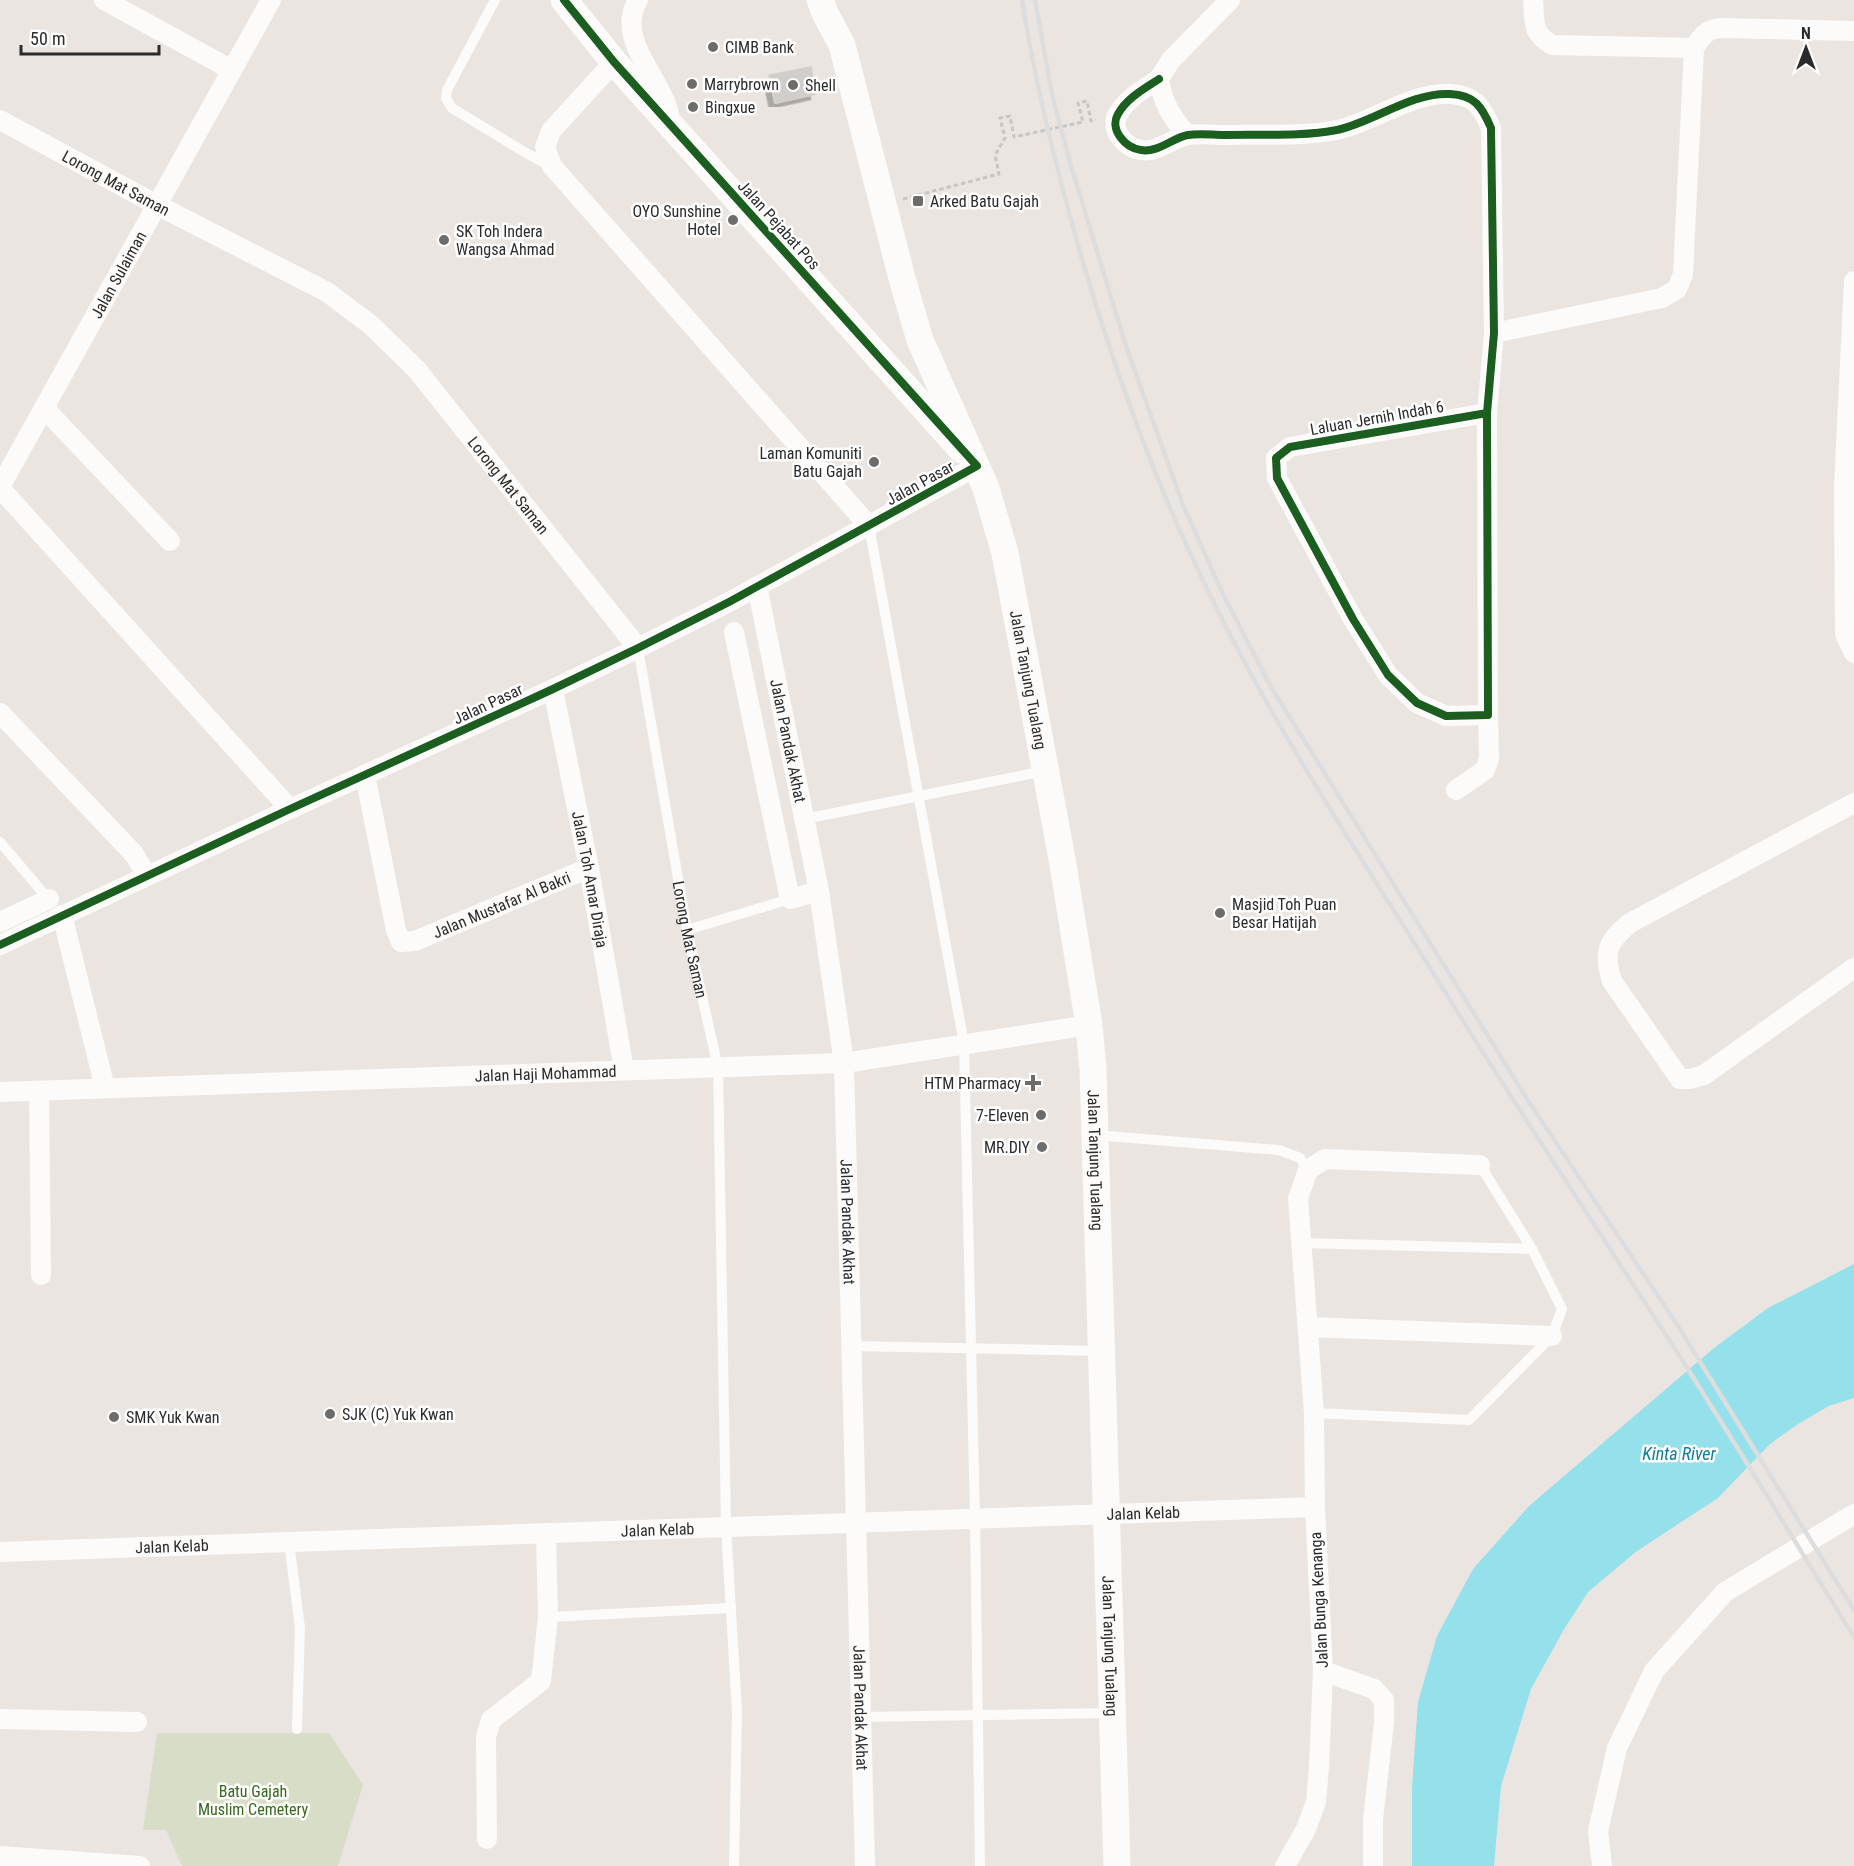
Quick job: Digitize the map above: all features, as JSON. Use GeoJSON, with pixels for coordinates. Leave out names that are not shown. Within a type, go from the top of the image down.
{"type":"FeatureCollection","features":[{"type":"Feature","properties":{"kind":"main road","name":"Jalan Pejabat Pos"},"geometry":{"type":"LineString","coordinates":[[564,0],[614,62],[977,466]]}},
{"type":"Feature","properties":{"kind":"main road"},"geometry":{"type":"LineString","coordinates":[[820,0],[842,45]]}},
{"type":"Feature","properties":{"kind":"main road"},"geometry":{"type":"LineString","coordinates":[[841,0],[842,45]]}},
{"type":"Feature","properties":{"kind":"main road","name":"Jalan Tanjung Tualang"},"geometry":{"type":"LineString","coordinates":[[842,45],[920,340],[977,466],[1005,553],[1089,1025],[1093,1070],[1117,1866]]}},
{"type":"Feature","properties":{"kind":"main road"},"geometry":{"type":"LineString","coordinates":[[885,365],[911,351],[920,340]]}},
{"type":"Feature","properties":{"kind":"street"},"geometry":{"type":"LineString","coordinates":[[104,0],[232,70]]}},
{"type":"Feature","properties":{"kind":"street","name":"Jalan Sulaiman"},"geometry":{"type":"LineString","coordinates":[[0,488],[271,0]]}},
{"type":"Feature","properties":{"kind":"street"},"geometry":{"type":"LineString","coordinates":[[638,0],[633,8],[632,29],[637,49],[663,95],[671,124]]}},
{"type":"Feature","properties":{"kind":"street"},"geometry":{"type":"LineString","coordinates":[[1230,0],[1171,60],[1159,79],[1123,105],[1116,118],[1116,130],[1125,144],[1141,150],[1159,148],[1187,135],[1318,132],[1339,129],[1417,99],[1448,94],[1471,98],[1484,111],[1491,128],[1494,333],[1487,413],[1490,758],[1485,770],[1456,790]]}},
{"type":"Feature","properties":{"kind":"street"},"geometry":{"type":"LineString","coordinates":[[1533,0],[1536,27],[1540,37],[1552,45],[1694,48]]}},
{"type":"Feature","properties":{"kind":"street"},"geometry":{"type":"LineString","coordinates":[[1494,333],[1662,298],[1677,289],[1683,274],[1694,48],[1703,34],[1713,28],[1854,31]]}},
{"type":"Feature","properties":{"kind":"street"},"geometry":{"type":"LineString","coordinates":[[614,62],[551,131],[545,147],[552,166],[869,526]]}},
{"type":"Feature","properties":{"kind":"street"},"geometry":{"type":"LineString","coordinates":[[1159,79],[1162,97],[1171,116],[1187,135]]}},
{"type":"Feature","properties":{"kind":"street","name":"Lorong Mat Saman"},"geometry":{"type":"LineString","coordinates":[[0,120],[157,205],[327,292],[371,325],[417,370],[638,648]]}},
{"type":"Feature","properties":{"kind":"street"},"geometry":{"type":"LineString","coordinates":[[1854,281],[1845,633],[1854,652]]}},
{"type":"Feature","properties":{"kind":"street"},"geometry":{"type":"LineString","coordinates":[[44,408],[170,541]]}},
{"type":"Feature","properties":{"kind":"street","name":"Laluan Jernih Indah 6"},"geometry":{"type":"LineString","coordinates":[[1487,413],[1290,447],[1276,458],[1277,478],[1353,618],[1388,675],[1417,703],[1446,716],[1488,715]]}},
{"type":"Feature","properties":{"kind":"street","name":"Jalan Pasar"},"geometry":{"type":"LineString","coordinates":[[0,945],[638,648],[977,466]]}},
{"type":"Feature","properties":{"kind":"street"},"geometry":{"type":"LineString","coordinates":[[0,488],[290,809]]}},
{"type":"Feature","properties":{"kind":"street","name":"Jalan Pandak Akhat"},"geometry":{"type":"LineString","coordinates":[[757,586],[819,891],[844,1063],[865,1866]]}},
{"type":"Feature","properties":{"kind":"street"},"geometry":{"type":"LineString","coordinates":[[734,632],[790,899],[819,891]]}},
{"type":"Feature","properties":{"kind":"street"},"geometry":{"type":"LineString","coordinates":[[741,668],[773,661]]}},
{"type":"Feature","properties":{"kind":"street","name":"Jalan Toh Amar Diraja"},"geometry":{"type":"LineString","coordinates":[[554,689],[589,868],[624,1070]]}},
{"type":"Feature","properties":{"kind":"street"},"geometry":{"type":"LineString","coordinates":[[0,712],[134,854],[147,876]]}},
{"type":"Feature","properties":{"kind":"street","name":"Jalan Mustafar Al Bakri"},"geometry":{"type":"LineString","coordinates":[[365,775],[396,930],[401,942],[415,941],[589,868]]}},
{"type":"Feature","properties":{"kind":"street"},"geometry":{"type":"LineString","coordinates":[[1854,803],[1629,923],[1616,934],[1608,947],[1606,964],[1612,981],[1680,1079],[1704,1075],[1854,969]]}},
{"type":"Feature","properties":{"kind":"street"},"geometry":{"type":"LineString","coordinates":[[0,922],[49,899]]}},
{"type":"Feature","properties":{"kind":"street"},"geometry":{"type":"LineString","coordinates":[[62,915],[105,1089]]}},
{"type":"Feature","properties":{"kind":"street","name":"Jalan Haji Mohammad"},"geometry":{"type":"LineString","coordinates":[[0,1092],[844,1063],[1089,1025]]}},
{"type":"Feature","properties":{"kind":"street"},"geometry":{"type":"LineString","coordinates":[[39,1091],[41,1275]]}},
{"type":"Feature","properties":{"kind":"street"},"geometry":{"type":"LineString","coordinates":[[1308,1170],[1324,1159],[1480,1165]]}},
{"type":"Feature","properties":{"kind":"street","name":"Jalan Bunga Kenanga"},"geometry":{"type":"LineString","coordinates":[[1285,1866],[1306,1829],[1316,1802],[1323,1671],[1315,1507],[1314,1413],[1298,1198],[1308,1170]]}},
{"type":"Feature","properties":{"kind":"street"},"geometry":{"type":"LineString","coordinates":[[1308,1327],[1551,1336]]}},
{"type":"Feature","properties":{"kind":"street","name":"Jalan Kelab"},"geometry":{"type":"LineString","coordinates":[[0,1552],[1315,1507]]}},
{"type":"Feature","properties":{"kind":"street"},"geometry":{"type":"LineString","coordinates":[[1602,1866],[1598,1831],[1617,1748],[1654,1671],[1725,1592],[1854,1514]]}},
{"type":"Feature","properties":{"kind":"street"},"geometry":{"type":"LineString","coordinates":[[487,1839],[486,1737],[491,1720],[541,1681],[548,1617],[546,1534]]}},
{"type":"Feature","properties":{"kind":"street"},"geometry":{"type":"LineString","coordinates":[[1323,1671],[1374,1689],[1384,1700],[1384,1722],[1373,1820],[1373,1866]]}},
{"type":"Feature","properties":{"kind":"street"},"geometry":{"type":"LineString","coordinates":[[0,1719],[137,1722]]}},
{"type":"Feature","properties":{"kind":"street"},"geometry":{"type":"LineString","coordinates":[[0,1856],[140,1866]]}},
{"type":"Feature","properties":{"kind":"lane"},"geometry":{"type":"LineString","coordinates":[[495,0],[447,90],[446,98],[452,108],[552,166]]}},
{"type":"Feature","properties":{"kind":"lane"},"geometry":{"type":"LineString","coordinates":[[869,526],[964,1044],[980,1866]]}},
{"type":"Feature","properties":{"kind":"lane","name":"Lorong Mat Saman"},"geometry":{"type":"LineString","coordinates":[[638,648],[687,930],[718,1067],[726,1527],[737,1712],[734,1866]]}},
{"type":"Feature","properties":{"kind":"lane"},"geometry":{"type":"LineString","coordinates":[[804,819],[1045,771]]}},
{"type":"Feature","properties":{"kind":"lane"},"geometry":{"type":"LineString","coordinates":[[0,842],[62,915]]}},
{"type":"Feature","properties":{"kind":"lane"},"geometry":{"type":"LineString","coordinates":[[687,930],[790,899]]}},
{"type":"Feature","properties":{"kind":"lane"},"geometry":{"type":"LineString","coordinates":[[1095,1135],[1279,1150],[1300,1158],[1308,1170]]}},
{"type":"Feature","properties":{"kind":"lane"},"geometry":{"type":"LineString","coordinates":[[1314,1413],[1469,1420],[1551,1336],[1562,1309],[1532,1250],[1480,1165]]}},
{"type":"Feature","properties":{"kind":"lane"},"geometry":{"type":"LineString","coordinates":[[1302,1243],[1532,1250]]}},
{"type":"Feature","properties":{"kind":"lane"},"geometry":{"type":"LineString","coordinates":[[851,1346],[1101,1351]]}},
{"type":"Feature","properties":{"kind":"lane"},"geometry":{"type":"LineString","coordinates":[[289,1542],[300,1628],[297,1729]]}},
{"type":"Feature","properties":{"kind":"lane"},"geometry":{"type":"LineString","coordinates":[[548,1617],[731,1608]]}},
{"type":"Feature","properties":{"kind":"lane"},"geometry":{"type":"LineString","coordinates":[[861,1717],[1112,1713]]}},
{"type":"Feature","properties":{"kind":"path"},"geometry":{"type":"LineString","coordinates":[[883,204],[999,174],[995,155],[1005,138],[1000,118],[1010,116],[1014,137],[1083,122],[1078,103],[1087,101],[1091,121]]}},
{"type":"Feature","properties":{"kind":"green space","name":"Batu Gajah Muslim Cemetery"},"geometry":{"type":"Polygon","coordinates":[[[157,1733],[329,1733],[363,1785],[338,1866],[182,1866],[166,1830],[143,1830],[157,1733]]]}},
{"type":"Feature","properties":{"kind":"water","name":"Kinta River"},"geometry":{"type":"Polygon","coordinates":[[[1854,1264],[1854,1398],[1829,1406],[1770,1444],[1718,1498],[1637,1551],[1588,1592],[1531,1689],[1501,1786],[1494,1866],[1412,1866],[1412,1787],[1418,1702],[1437,1636],[1473,1569],[1529,1506],[1714,1348],[1768,1308],[1854,1264]]]}},
{"type":"Feature","properties":{"kind":"building","name":"Shell"},"geometry":{"type":"Polygon","coordinates":[[[811,67],[816,94],[775,103],[769,75],[811,67]]]}},
{"type":"Feature","properties":{"kind":"railway"},"geometry":{"type":"LineString","coordinates":[[1022,0],[1039,93],[1054,154],[1078,245],[1106,336],[1154,470],[1192,558],[1239,653],[1327,804],[1502,1083],[1711,1405],[1854,1637]]}},
{"type":"Feature","properties":{"kind":"railway"},"geometry":{"type":"LineString","coordinates":[[1035,0],[1052,94],[1071,166],[1126,346],[1183,505],[1223,594],[1271,687],[1529,1102],[1676,1323],[1854,1610]]}},
{"type":"Feature","properties":{"kind":"cycle path"},"geometry":{"type":"LineString","coordinates":[[0,945],[638,648],[729,602],[977,466],[614,62],[564,0]]}},
{"type":"Feature","properties":{"kind":"cycle path"},"geometry":{"type":"LineString","coordinates":[[1159,79],[1131,99],[1118,114],[1117,131],[1129,146],[1141,150],[1153,149],[1192,134],[1295,134],[1337,130],[1365,121],[1407,102],[1435,95],[1450,94],[1466,97],[1481,108],[1488,121],[1491,128],[1494,333],[1487,413],[1488,715],[1446,716],[1417,703],[1388,675],[1353,619],[1277,478],[1276,458],[1290,447],[1487,413]]}},
{"type":"Feature","properties":{"kind":"place","name":"CIMB Bank"},"geometry":{"type":"Point","coordinates":[713,47]}},
{"type":"Feature","properties":{"kind":"place","name":"Marrybrown"},"geometry":{"type":"Point","coordinates":[692,84]}},
{"type":"Feature","properties":{"kind":"place","name":"Shell"},"geometry":{"type":"Point","coordinates":[793,85]}},
{"type":"Feature","properties":{"kind":"place","name":"Bingxue"},"geometry":{"type":"Point","coordinates":[693,107]}},
{"type":"Feature","properties":{"kind":"place","name":"Arked Batu Gajah"},"geometry":{"type":"Point","coordinates":[918,201]}},
{"type":"Feature","properties":{"kind":"place","name":"OYO Sunshine Hotel"},"geometry":{"type":"Point","coordinates":[733,220]}},
{"type":"Feature","properties":{"kind":"place","name":"SK Toh Indera Wangsa Ahmad"},"geometry":{"type":"Point","coordinates":[444,240]}},
{"type":"Feature","properties":{"kind":"place","name":"Laman Komuniti Batu Gajah"},"geometry":{"type":"Point","coordinates":[874,462]}},
{"type":"Feature","properties":{"kind":"place","name":"Masjid Toh Puan Besar Hatijah"},"geometry":{"type":"Point","coordinates":[1220,913]}},
{"type":"Feature","properties":{"kind":"place","name":"HTM Pharmacy"},"geometry":{"type":"Point","coordinates":[1033,1083]}},
{"type":"Feature","properties":{"kind":"place","name":"7-Eleven"},"geometry":{"type":"Point","coordinates":[1041,1115]}},
{"type":"Feature","properties":{"kind":"place","name":"MR.DIY"},"geometry":{"type":"Point","coordinates":[1042,1147]}},
{"type":"Feature","properties":{"kind":"place","name":"SJK (C) Yuk Kwan"},"geometry":{"type":"Point","coordinates":[330,1414]}},
{"type":"Feature","properties":{"kind":"place","name":"SMK Yuk Kwan"},"geometry":{"type":"Point","coordinates":[114,1417]}}]}
